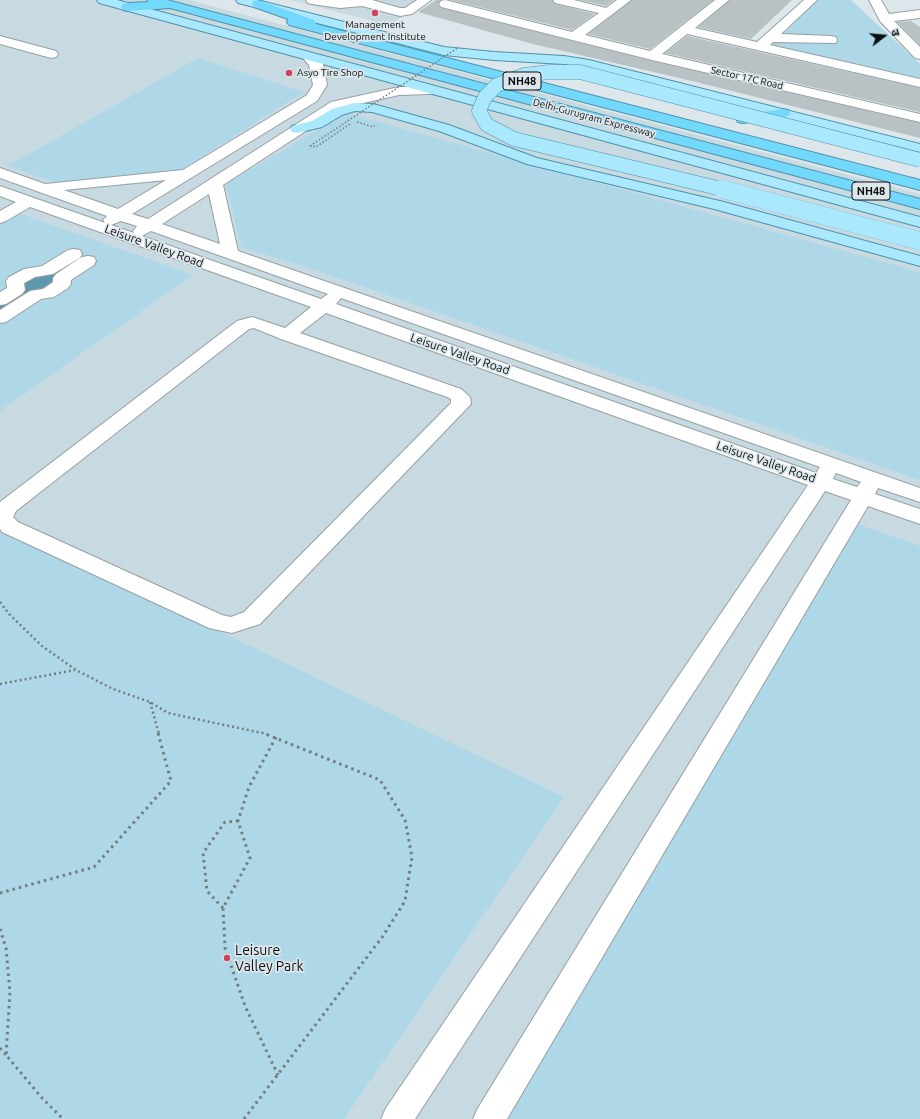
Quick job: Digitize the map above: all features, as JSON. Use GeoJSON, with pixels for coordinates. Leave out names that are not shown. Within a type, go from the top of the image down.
{"type":"FeatureCollection","features":[{"type":"Feature","properties":{"kind":"highway","name":"Delhi-Gurugram Expressway"},"geometry":{"type":"LineString","coordinates":[[127,7],[163,3],[920,204]]}},
{"type":"Feature","properties":{"kind":"highway","name":"Delhi-Gurugram Expressway"},"geometry":{"type":"LineString","coordinates":[[236,3],[344,35],[920,185]]}},
{"type":"Feature","properties":{"kind":"highway"},"geometry":{"type":"LineString","coordinates":[[258,4],[344,35]]}},
{"type":"Feature","properties":{"kind":"highway"},"geometry":{"type":"LineString","coordinates":[[452,62],[497,63],[714,119],[737,120],[783,113]]}},
{"type":"Feature","properties":{"kind":"highway"},"geometry":{"type":"LineString","coordinates":[[524,115],[693,144]]}},
{"type":"Feature","properties":{"kind":"main road"},"geometry":{"type":"LineString","coordinates":[[103,0],[429,90],[920,222]]}},
{"type":"Feature","properties":{"kind":"main road"},"geometry":{"type":"LineString","coordinates":[[236,3],[258,4],[444,51],[494,56],[564,60],[589,64],[920,148]]}},
{"type":"Feature","properties":{"kind":"main road"},"geometry":{"type":"LineString","coordinates":[[197,26],[199,12]]}},
{"type":"Feature","properties":{"kind":"main road"},"geometry":{"type":"LineString","coordinates":[[920,160],[580,72],[549,72],[524,75],[497,86],[485,97],[479,111],[487,125],[514,139],[776,202],[920,241]]}},
{"type":"Feature","properties":{"kind":"main road"},"geometry":{"type":"LineString","coordinates":[[297,129],[317,124],[337,112],[354,107],[374,108],[444,128],[532,161],[718,206],[920,261]]}},
{"type":"Feature","properties":{"kind":"street"},"geometry":{"type":"LineString","coordinates":[[312,0],[340,4],[364,1],[394,11],[408,11],[425,0]]}},
{"type":"Feature","properties":{"kind":"street"},"geometry":{"type":"LineString","coordinates":[[559,0],[609,12]]}},
{"type":"Feature","properties":{"kind":"street"},"geometry":{"type":"LineString","coordinates":[[574,36],[625,0]]}},
{"type":"Feature","properties":{"kind":"street"},"geometry":{"type":"LineString","coordinates":[[652,56],[723,0]]}},
{"type":"Feature","properties":{"kind":"street"},"geometry":{"type":"LineString","coordinates":[[766,42],[811,0]]}},
{"type":"Feature","properties":{"kind":"street"},"geometry":{"type":"LineString","coordinates":[[874,0],[883,13],[884,18],[920,55]]}},
{"type":"Feature","properties":{"kind":"street","name":"Sector 17C Road"},"geometry":{"type":"LineString","coordinates":[[445,4],[652,56],[920,118]]}},
{"type":"Feature","properties":{"kind":"street"},"geometry":{"type":"LineString","coordinates":[[884,18],[920,14]]}},
{"type":"Feature","properties":{"kind":"street"},"geometry":{"type":"LineString","coordinates":[[685,30],[766,42],[920,83]]}},
{"type":"Feature","properties":{"kind":"street"},"geometry":{"type":"LineString","coordinates":[[0,40],[37,54],[0,47]]}},
{"type":"Feature","properties":{"kind":"street"},"geometry":{"type":"LineString","coordinates":[[766,42],[831,40]]}},
{"type":"Feature","properties":{"kind":"street"},"geometry":{"type":"LineString","coordinates":[[100,227],[312,98],[320,85],[316,64],[309,57]]}},
{"type":"Feature","properties":{"kind":"street"},"geometry":{"type":"LineString","coordinates":[[130,238],[324,111],[340,104],[399,91],[429,90]]}},
{"type":"Feature","properties":{"kind":"street","name":"Leisure Valley Road"},"geometry":{"type":"LineString","coordinates":[[0,173],[339,291],[868,487],[920,517]]}},
{"type":"Feature","properties":{"kind":"street"},"geometry":{"type":"LineString","coordinates":[[43,188],[186,174]]}},
{"type":"Feature","properties":{"kind":"street"},"geometry":{"type":"LineString","coordinates":[[215,183],[230,253]]}},
{"type":"Feature","properties":{"kind":"street"},"geometry":{"type":"LineString","coordinates":[[162,189],[189,200]]}},
{"type":"Feature","properties":{"kind":"street","name":"Leisure Valley Road"},"geometry":{"type":"LineString","coordinates":[[0,192],[324,306],[826,472]]}},
{"type":"Feature","properties":{"kind":"street"},"geometry":{"type":"LineString","coordinates":[[0,218],[28,201]]}},
{"type":"Feature","properties":{"kind":"street"},"geometry":{"type":"LineString","coordinates":[[0,300],[16,290],[15,281],[30,272],[47,270],[81,258],[62,278],[62,284],[48,293],[36,295],[0,318]]}},
{"type":"Feature","properties":{"kind":"street"},"geometry":{"type":"LineString","coordinates":[[287,335],[324,306],[339,291]]}},
{"type":"Feature","properties":{"kind":"street"},"geometry":{"type":"LineString","coordinates":[[252,322],[287,335],[454,393],[460,397],[461,404],[252,618],[232,625],[217,622],[10,527],[2,518],[7,507],[243,325],[252,322]]}},
{"type":"Feature","properties":{"kind":"street"},"geometry":{"type":"LineString","coordinates":[[397,1119],[826,472]]}},
{"type":"Feature","properties":{"kind":"street"},"geometry":{"type":"LineString","coordinates":[[489,1119],[868,487]]}},
{"type":"Feature","properties":{"kind":"street","name":"Leisure Valley Road"},"geometry":{"type":"LineString","coordinates":[[868,487],[920,495]]}},
{"type":"Feature","properties":{"kind":"path"},"geometry":{"type":"LineString","coordinates":[[342,120],[346,122],[351,123],[316,147],[310,146],[336,128],[343,124],[349,120],[459,47]]}},
{"type":"Feature","properties":{"kind":"path"},"geometry":{"type":"LineString","coordinates":[[349,120],[373,127],[376,124]]}},
{"type":"Feature","properties":{"kind":"path"},"geometry":{"type":"LineString","coordinates":[[0,602],[9,614],[42,646],[76,670],[113,689],[150,702],[168,713],[267,734],[380,780],[405,820],[412,857],[406,901],[383,936],[244,1119]]}},
{"type":"Feature","properties":{"kind":"path"},"geometry":{"type":"LineString","coordinates":[[0,684],[76,670]]}},
{"type":"Feature","properties":{"kind":"path"},"geometry":{"type":"LineString","coordinates":[[0,893],[94,867],[171,781],[150,702]]}},
{"type":"Feature","properties":{"kind":"path"},"geometry":{"type":"LineString","coordinates":[[276,737],[249,787],[238,821],[250,858],[222,908],[225,948],[245,1006],[278,1075]]}},
{"type":"Feature","properties":{"kind":"path"},"geometry":{"type":"LineString","coordinates":[[222,908],[207,891],[203,853],[225,822],[238,821]]}},
{"type":"Feature","properties":{"kind":"path"},"geometry":{"type":"LineString","coordinates":[[0,928],[6,948],[10,992],[6,1055]]}},
{"type":"Feature","properties":{"kind":"path"},"geometry":{"type":"LineString","coordinates":[[0,1048],[42,1098],[62,1119]]}},
{"type":"Feature","properties":{"kind":"shaded area"},"geometry":{"type":"Polygon","coordinates":[[[0,0],[189,0],[920,194],[920,1119],[0,1119],[0,0]]]}},
{"type":"Feature","properties":{"kind":"shaded area","name":"Management Development Institute"},"geometry":{"type":"Polygon","coordinates":[[[290,0],[431,0],[389,25],[290,0]]]}},
{"type":"Feature","properties":{"kind":"shaded area"},"geometry":{"type":"Polygon","coordinates":[[[818,0],[851,0],[920,64],[920,82],[769,48],[818,0]]]}},
{"type":"Feature","properties":{"kind":"shaded area"},"geometry":{"type":"Polygon","coordinates":[[[198,58],[304,92],[179,171],[54,182],[8,166],[198,58]]]}},
{"type":"Feature","properties":{"kind":"shaded area"},"geometry":{"type":"Polygon","coordinates":[[[346,113],[920,272],[920,480],[318,271],[241,247],[226,184],[346,113]]]}},
{"type":"Feature","properties":{"kind":"shaded area"},"geometry":{"type":"Polygon","coordinates":[[[13,211],[193,275],[0,411],[0,219],[13,211]]]}},
{"type":"Feature","properties":{"kind":"shaded area"},"geometry":{"type":"Polygon","coordinates":[[[74,254],[89,260],[0,318],[0,300],[15,281],[74,254]]]}},
{"type":"Feature","properties":{"kind":"shaded area"},"geometry":{"type":"Polygon","coordinates":[[[841,518],[920,546],[920,1119],[478,1119],[841,518]]]}},
{"type":"Feature","properties":{"kind":"shaded area","name":"Leisure Valley Park"},"geometry":{"type":"Polygon","coordinates":[[[0,526],[564,797],[344,1119],[0,1119],[0,526]]]}},
{"type":"Feature","properties":{"kind":"building"},"geometry":{"type":"Polygon","coordinates":[[[436,0],[440,0],[438,5],[441,8],[652,61],[920,123],[920,138],[692,81],[533,44],[418,12],[436,0]]]}},
{"type":"Feature","properties":{"kind":"building"},"geometry":{"type":"Polygon","coordinates":[[[451,0],[552,0],[555,4],[595,14],[572,30],[451,0]]]}},
{"type":"Feature","properties":{"kind":"building"},"geometry":{"type":"Polygon","coordinates":[[[580,0],[614,0],[606,6],[580,0]]]}},
{"type":"Feature","properties":{"kind":"building"},"geometry":{"type":"Polygon","coordinates":[[[632,0],[713,0],[650,49],[588,34],[632,0]]]}},
{"type":"Feature","properties":{"kind":"building"},"geometry":{"type":"Polygon","coordinates":[[[730,0],[792,0],[751,39],[698,27],[730,0]]]}},
{"type":"Feature","properties":{"kind":"building"},"geometry":{"type":"Polygon","coordinates":[[[911,21],[920,27],[920,45],[897,22],[911,21]]]}},
{"type":"Feature","properties":{"kind":"building"},"geometry":{"type":"Polygon","coordinates":[[[687,36],[920,88],[920,112],[665,53],[687,36]]]}},
{"type":"Feature","properties":{"kind":"place","name":"Management Development Institute"},"geometry":{"type":"Point","coordinates":[375,13]}},
{"type":"Feature","properties":{"kind":"place","name":"Asyo Tire Shop"},"geometry":{"type":"Point","coordinates":[289,73]}},
{"type":"Feature","properties":{"kind":"place","name":"Leisure Valley Park"},"geometry":{"type":"Point","coordinates":[227,958]}}]}
